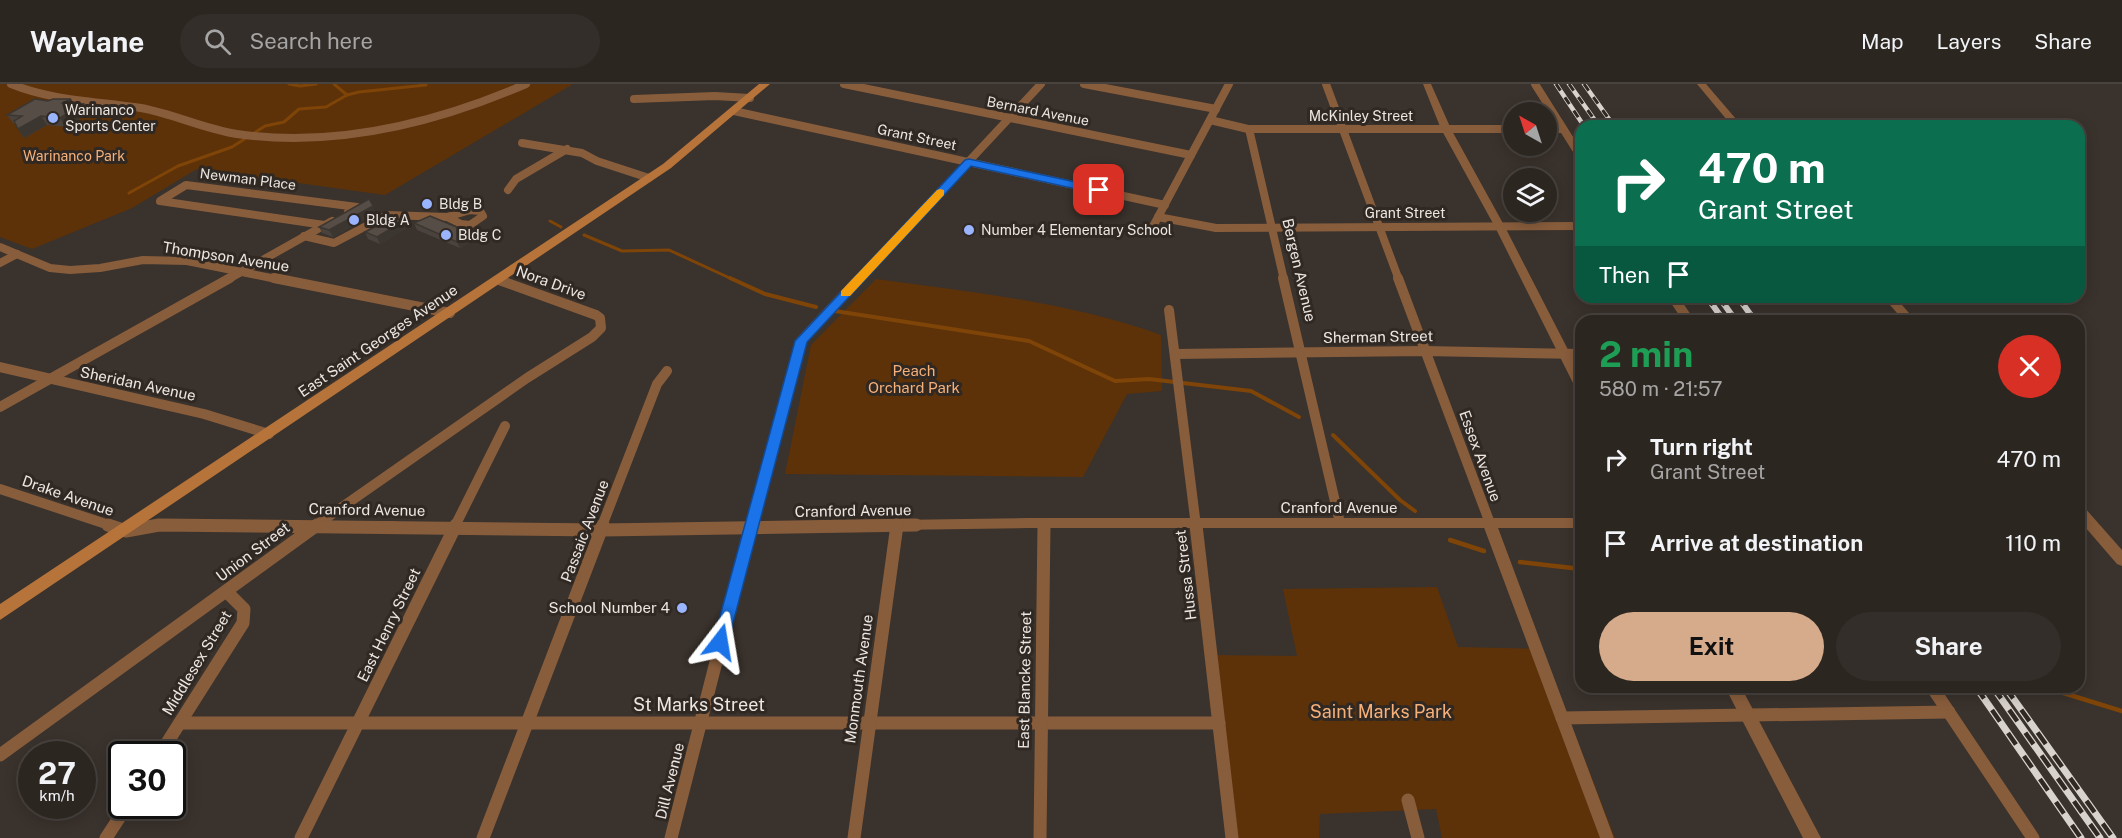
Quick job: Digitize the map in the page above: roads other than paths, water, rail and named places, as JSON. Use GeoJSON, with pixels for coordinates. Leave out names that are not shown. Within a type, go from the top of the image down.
{"type":"FeatureCollection","features":[{"type":"Feature","properties":{"kind":"main road","name":"East Saint Georges Avenue"},"geometry":{"type":"LineString","coordinates":[[0,613],[126,531],[678,158],[765,84]]}},
{"type":"Feature","properties":{"kind":"street"},"geometry":{"type":"LineString","coordinates":[[11,84],[33,93],[55,98],[159,112],[240,135],[328,136],[378,130],[466,108],[526,84]]}},
{"type":"Feature","properties":{"kind":"street","name":"Bernard Avenue"},"geometry":{"type":"LineString","coordinates":[[844,84],[1191,155]]}},
{"type":"Feature","properties":{"kind":"street","name":"Dill Avenue"},"geometry":{"type":"LineString","coordinates":[[671,838],[750,528],[801,341],[1041,84]]}},
{"type":"Feature","properties":{"kind":"street"},"geometry":{"type":"LineString","coordinates":[[1084,84],[1216,109]]}},
{"type":"Feature","properties":{"kind":"street"},"geometry":{"type":"LineString","coordinates":[[1149,234],[1229,84]]}},
{"type":"Feature","properties":{"kind":"street","name":"Essex Avenue"},"geometry":{"type":"LineString","coordinates":[[1326,84],[1607,838]]}},
{"type":"Feature","properties":{"kind":"street"},"geometry":{"type":"LineString","coordinates":[[1427,84],[1446,129],[1500,227],[1575,375]]}},
{"type":"Feature","properties":{"kind":"street"},"geometry":{"type":"LineString","coordinates":[[1535,84],[1575,147]]}},
{"type":"Feature","properties":{"kind":"street"},"geometry":{"type":"LineString","coordinates":[[1701,84],[1732,120]]}},
{"type":"Feature","properties":{"kind":"street"},"geometry":{"type":"LineString","coordinates":[[634,99],[715,96],[750,98]]}},
{"type":"Feature","properties":{"kind":"street","name":"Grant Street"},"geometry":{"type":"LineString","coordinates":[[734,111],[1165,205]]}},
{"type":"Feature","properties":{"kind":"street","name":"McKinley Street"},"geometry":{"type":"LineString","coordinates":[[1210,120],[1250,129],[1503,129]]}},
{"type":"Feature","properties":{"kind":"street","name":"Bergen Avenue"},"geometry":{"type":"LineString","coordinates":[[1250,129],[1340,523]]}},
{"type":"Feature","properties":{"kind":"street"},"geometry":{"type":"LineString","coordinates":[[1557,129],[1563,129]]}},
{"type":"Feature","properties":{"kind":"street"},"geometry":{"type":"LineString","coordinates":[[522,143],[568,149],[649,178]]}},
{"type":"Feature","properties":{"kind":"street"},"geometry":{"type":"LineString","coordinates":[[508,190],[516,179],[568,149]]}},
{"type":"Feature","properties":{"kind":"street","name":"Newman Place"},"geometry":{"type":"LineString","coordinates":[[0,407],[357,207],[186,185],[160,201],[324,225]]}},
{"type":"Feature","properties":{"kind":"street"},"geometry":{"type":"LineString","coordinates":[[304,236],[334,243],[387,215],[447,217]]}},
{"type":"Feature","properties":{"kind":"street","name":"Grant Street"},"geometry":{"type":"LineString","coordinates":[[1158,218],[1216,228],[1575,226]]}},
{"type":"Feature","properties":{"kind":"street","name":"Thompson Avenue"},"geometry":{"type":"LineString","coordinates":[[0,247],[50,268],[70,270],[159,258],[188,261],[450,312]]}},
{"type":"Feature","properties":{"kind":"street"},"geometry":{"type":"LineString","coordinates":[[0,263],[17,254]]}},
{"type":"Feature","properties":{"kind":"street","name":"Nora Drive"},"geometry":{"type":"LineString","coordinates":[[499,280],[596,315],[602,323],[601,328],[592,337],[527,378]]}},
{"type":"Feature","properties":{"kind":"street"},"geometry":{"type":"LineString","coordinates":[[1894,303],[1905,315]]}},
{"type":"Feature","properties":{"kind":"street","name":"Hussa Street"},"geometry":{"type":"LineString","coordinates":[[1168,310],[1179,379],[1232,838]]}},
{"type":"Feature","properties":{"kind":"street","name":"Sherman Street"},"geometry":{"type":"LineString","coordinates":[[1175,354],[1425,351],[1575,354]]}},
{"type":"Feature","properties":{"kind":"street","name":"Sheridan Avenue"},"geometry":{"type":"LineString","coordinates":[[0,367],[48,380],[204,414],[269,434]]}},
{"type":"Feature","properties":{"kind":"street","name":"Passaic Avenue"},"geometry":{"type":"LineString","coordinates":[[483,838],[657,384],[667,371]]}},
{"type":"Feature","properties":{"kind":"street","name":"Union Street"},"geometry":{"type":"LineString","coordinates":[[0,755],[317,525],[527,378]]}},
{"type":"Feature","properties":{"kind":"street","name":"East Henry Street"},"geometry":{"type":"LineString","coordinates":[[301,838],[505,426]]}},
{"type":"Feature","properties":{"kind":"street","name":"Drake Avenue"},"geometry":{"type":"LineString","coordinates":[[0,489],[126,531]]}},
{"type":"Feature","properties":{"kind":"street"},"geometry":{"type":"LineString","coordinates":[[2085,518],[2122,560]]}},
{"type":"Feature","properties":{"kind":"street","name":"Cranford Avenue"},"geometry":{"type":"LineString","coordinates":[[126,531],[159,525],[456,526],[602,530],[1044,523],[1575,524]]}},
{"type":"Feature","properties":{"kind":"street","name":"East Blancke Street"},"geometry":{"type":"LineString","coordinates":[[1040,838],[1044,523]]}},
{"type":"Feature","properties":{"kind":"street","name":"Monmouth Avenue"},"geometry":{"type":"LineString","coordinates":[[854,838],[897,525]]}},
{"type":"Feature","properties":{"kind":"street","name":"Middlesex Street"},"geometry":{"type":"LineString","coordinates":[[168,741],[245,618],[243,606],[227,592]]}},
{"type":"Feature","properties":{"kind":"street"},"geometry":{"type":"LineString","coordinates":[[1737,693],[1812,838]]}},
{"type":"Feature","properties":{"kind":"street"},"geometry":{"type":"LineString","coordinates":[[1936,693],[2033,838]]}},
{"type":"Feature","properties":{"kind":"street"},"geometry":{"type":"LineString","coordinates":[[1562,718],[1949,712]]}},
{"type":"Feature","properties":{"kind":"street","name":"St Marks Street"},"geometry":{"type":"LineString","coordinates":[[180,723],[1219,723]]}},
{"type":"Feature","properties":{"kind":"street"},"geometry":{"type":"LineString","coordinates":[[1408,800],[1418,838]]}},
{"type":"Feature","properties":{"kind":"street"},"geometry":{"type":"LineString","coordinates":[[106,838],[118,819]]}},
{"type":"Feature","properties":{"kind":"waterway"},"geometry":{"type":"LineString","coordinates":[[289,84],[300,86],[316,84]]}},
{"type":"Feature","properties":{"kind":"waterway"},"geometry":{"type":"LineString","coordinates":[[334,84],[347,95]]}},
{"type":"Feature","properties":{"kind":"waterway"},"geometry":{"type":"LineString","coordinates":[[347,95],[426,85]]}},
{"type":"Feature","properties":{"kind":"waterway"},"geometry":{"type":"LineString","coordinates":[[129,193],[178,166],[232,147],[265,126],[284,122],[299,109],[326,107],[347,95]]}},
{"type":"Feature","properties":{"kind":"waterway"},"geometry":{"type":"LineString","coordinates":[[550,221],[561,227]]}},
{"type":"Feature","properties":{"kind":"waterway"},"geometry":{"type":"LineString","coordinates":[[584,235],[622,251],[669,250],[734,280]]}},
{"type":"Feature","properties":{"kind":"waterway"},"geometry":{"type":"LineString","coordinates":[[730,278],[765,294],[816,307]]}},
{"type":"Feature","properties":{"kind":"waterway"},"geometry":{"type":"LineString","coordinates":[[835,311],[1029,341],[1115,381],[1149,379],[1251,391],[1299,417]]}},
{"type":"Feature","properties":{"kind":"waterway"},"geometry":{"type":"LineString","coordinates":[[1333,435],[1400,500],[1415,511]]}},
{"type":"Feature","properties":{"kind":"waterway"},"geometry":{"type":"LineString","coordinates":[[1450,540],[1484,551]]}},
{"type":"Feature","properties":{"kind":"waterway"},"geometry":{"type":"LineString","coordinates":[[1520,562],[1575,568]]}},
{"type":"Feature","properties":{"kind":"waterway"},"geometry":{"type":"LineString","coordinates":[[2064,693],[2122,711]]}},
{"type":"Feature","properties":{"kind":"railway"},"geometry":{"type":"LineString","coordinates":[[1556,84],[1580,120]]}},
{"type":"Feature","properties":{"kind":"railway"},"geometry":{"type":"LineString","coordinates":[[1569,84],[1595,120]]}},
{"type":"Feature","properties":{"kind":"railway"},"geometry":{"type":"LineString","coordinates":[[1584,84],[1610,120]]}},
{"type":"Feature","properties":{"kind":"railway"},"geometry":{"type":"LineString","coordinates":[[1711,303],[1720,315]]}},
{"type":"Feature","properties":{"kind":"railway"},"geometry":{"type":"LineString","coordinates":[[1723,303],[1732,315]]}},
{"type":"Feature","properties":{"kind":"railway"},"geometry":{"type":"LineString","coordinates":[[1742,303],[1751,315]]}},
{"type":"Feature","properties":{"kind":"railway"},"geometry":{"type":"LineString","coordinates":[[1980,693],[2081,838]]}},
{"type":"Feature","properties":{"kind":"railway"},"geometry":{"type":"LineString","coordinates":[[1997,693],[2100,838]]}},
{"type":"Feature","properties":{"kind":"railway"},"geometry":{"type":"LineString","coordinates":[[2009,693],[2113,838]]}},
{"type":"Feature","properties":{"kind":"place","name":"Warinanco Sports Center"},"geometry":{"type":"Point","coordinates":[53,118]}},
{"type":"Feature","properties":{"kind":"place","name":"Bldg B"},"geometry":{"type":"Point","coordinates":[427,204]}},
{"type":"Feature","properties":{"kind":"place","name":"Bldg A"},"geometry":{"type":"Point","coordinates":[354,220]}},
{"type":"Feature","properties":{"kind":"place","name":"Number 4 Elementary School"},"geometry":{"type":"Point","coordinates":[969,230]}},
{"type":"Feature","properties":{"kind":"place","name":"Bldg C"},"geometry":{"type":"Point","coordinates":[446,235]}},
{"type":"Feature","properties":{"kind":"place","name":"School Number 4"},"geometry":{"type":"Point","coordinates":[682,608]}},
{"type":"Feature","properties":{"kind":"park label","name":"Warinanco Park"},"geometry":{"type":"Point","coordinates":[74,156]}},
{"type":"Feature","properties":{"kind":"park label","name":"Peach Orchard Park"},"geometry":{"type":"Point","coordinates":[914,380]}},
{"type":"Feature","properties":{"kind":"park label","name":"Saint Marks Park"},"geometry":{"type":"Point","coordinates":[1381,712]}}]}
